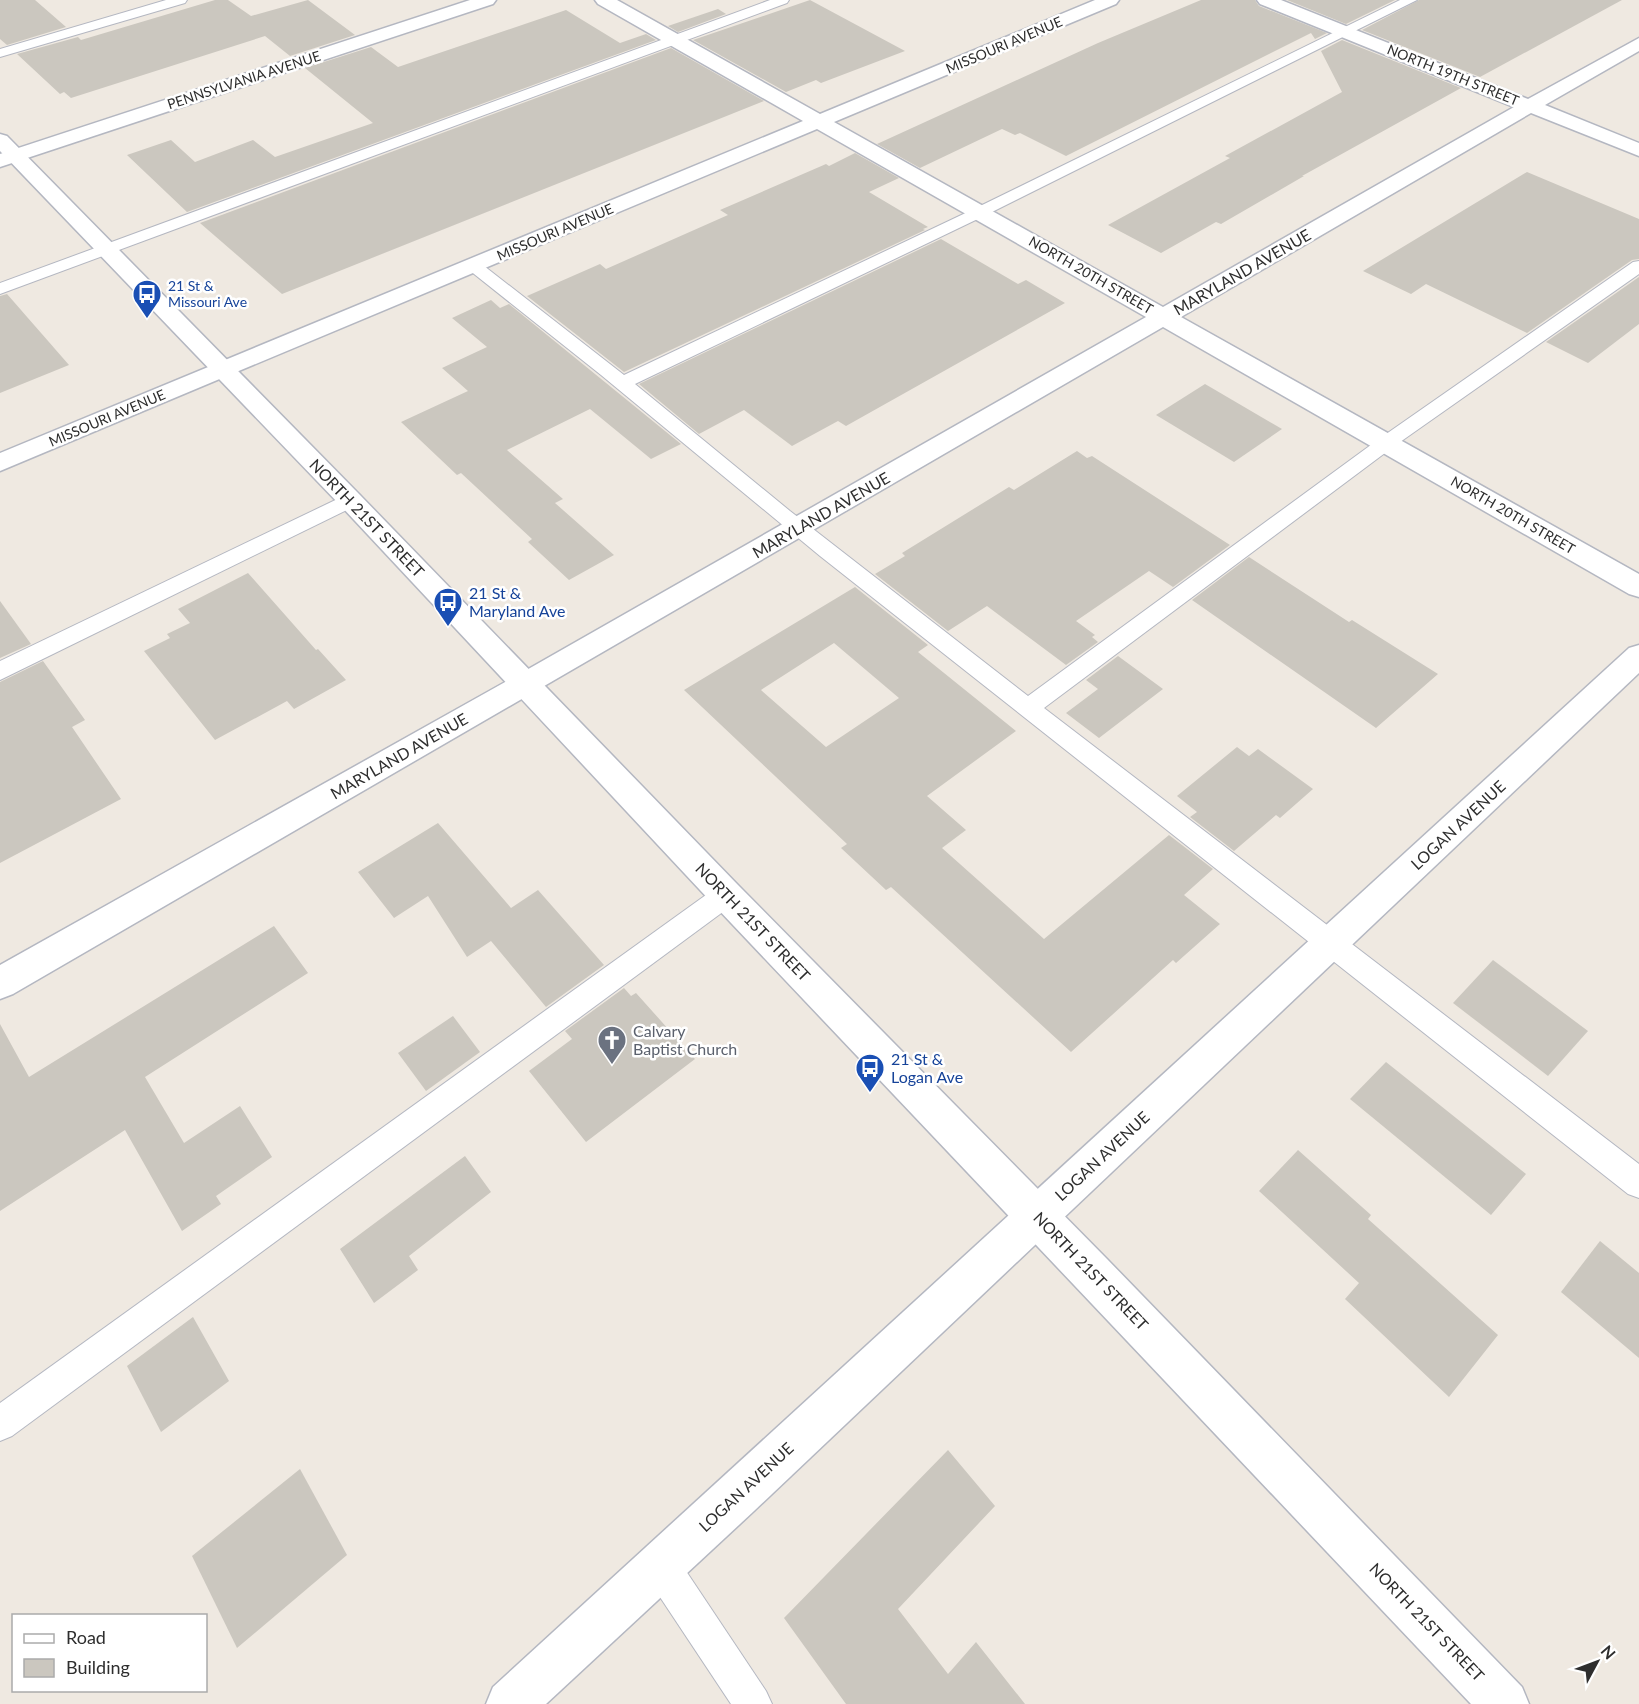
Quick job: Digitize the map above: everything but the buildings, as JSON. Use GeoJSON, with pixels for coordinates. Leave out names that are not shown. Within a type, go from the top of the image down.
{"type":"FeatureCollection","features":[{"type":"Feature","properties":{"kind":"street","name":"PENNSYLVANIA AVENUE"},"geometry":{"type":"LineString","coordinates":[[5,152],[487,0]]}},
{"type":"Feature","properties":{"kind":"street","name":"NORTH 20TH STREET"},"geometry":{"type":"LineString","coordinates":[[604,0],[821,121],[1639,587]]}},
{"type":"Feature","properties":{"kind":"street","name":"MISSOURI AVENUE"},"geometry":{"type":"LineString","coordinates":[[0,463],[1110,0]]}},
{"type":"Feature","properties":{"kind":"street","name":"NORTH 19TH STREET"},"geometry":{"type":"LineString","coordinates":[[1266,0],[1639,150]]}},
{"type":"Feature","properties":{"kind":"street","name":"MARYLAND AVENUE"},"geometry":{"type":"LineString","coordinates":[[0,983],[527,684],[1639,43]]}},
{"type":"Feature","properties":{"kind":"street","name":"NORTH 21ST STREET"},"geometry":{"type":"LineString","coordinates":[[5,152],[107,249],[350,500],[726,895],[1505,1704]]}},
{"type":"Feature","properties":{"kind":"street","name":"LOGAN AVENUE"},"geometry":{"type":"LineString","coordinates":[[510,1704],[1639,656]]}},
{"type":"Feature","properties":{"kind":"lane"},"geometry":{"type":"LineString","coordinates":[[0,53],[180,0]]}},
{"type":"Feature","properties":{"kind":"lane"},"geometry":{"type":"LineString","coordinates":[[0,289],[782,0]]}},
{"type":"Feature","properties":{"kind":"lane"},"geometry":{"type":"LineString","coordinates":[[623,383],[980,212],[1410,0]]}},
{"type":"Feature","properties":{"kind":"lane"},"geometry":{"type":"LineString","coordinates":[[473,266],[623,383],[798,528],[1330,945],[1639,1183]]}},
{"type":"Feature","properties":{"kind":"lane"},"geometry":{"type":"LineString","coordinates":[[1028,708],[1386,443],[1639,266]]}},
{"type":"Feature","properties":{"kind":"lane"},"geometry":{"type":"LineString","coordinates":[[0,671],[350,500]]}},
{"type":"Feature","properties":{"kind":"lane"},"geometry":{"type":"LineString","coordinates":[[0,1424],[726,895]]}},
{"type":"Feature","properties":{"kind":"lane"},"geometry":{"type":"LineString","coordinates":[[661,1566],[753,1704]]}},
{"type":"Feature","properties":{"kind":"place","name":"21 St & Missouri Ave"},"geometry":{"type":"Point","coordinates":[147,320]}},
{"type":"Feature","properties":{"kind":"place","name":"21 St & Maryland Ave"},"geometry":{"type":"Point","coordinates":[448,628]}},
{"type":"Feature","properties":{"kind":"place","name":"Calvary Baptist Church"},"geometry":{"type":"Point","coordinates":[612,1066]}},
{"type":"Feature","properties":{"kind":"place","name":"21 St & Logan Ave"},"geometry":{"type":"Point","coordinates":[870,1094]}}]}
